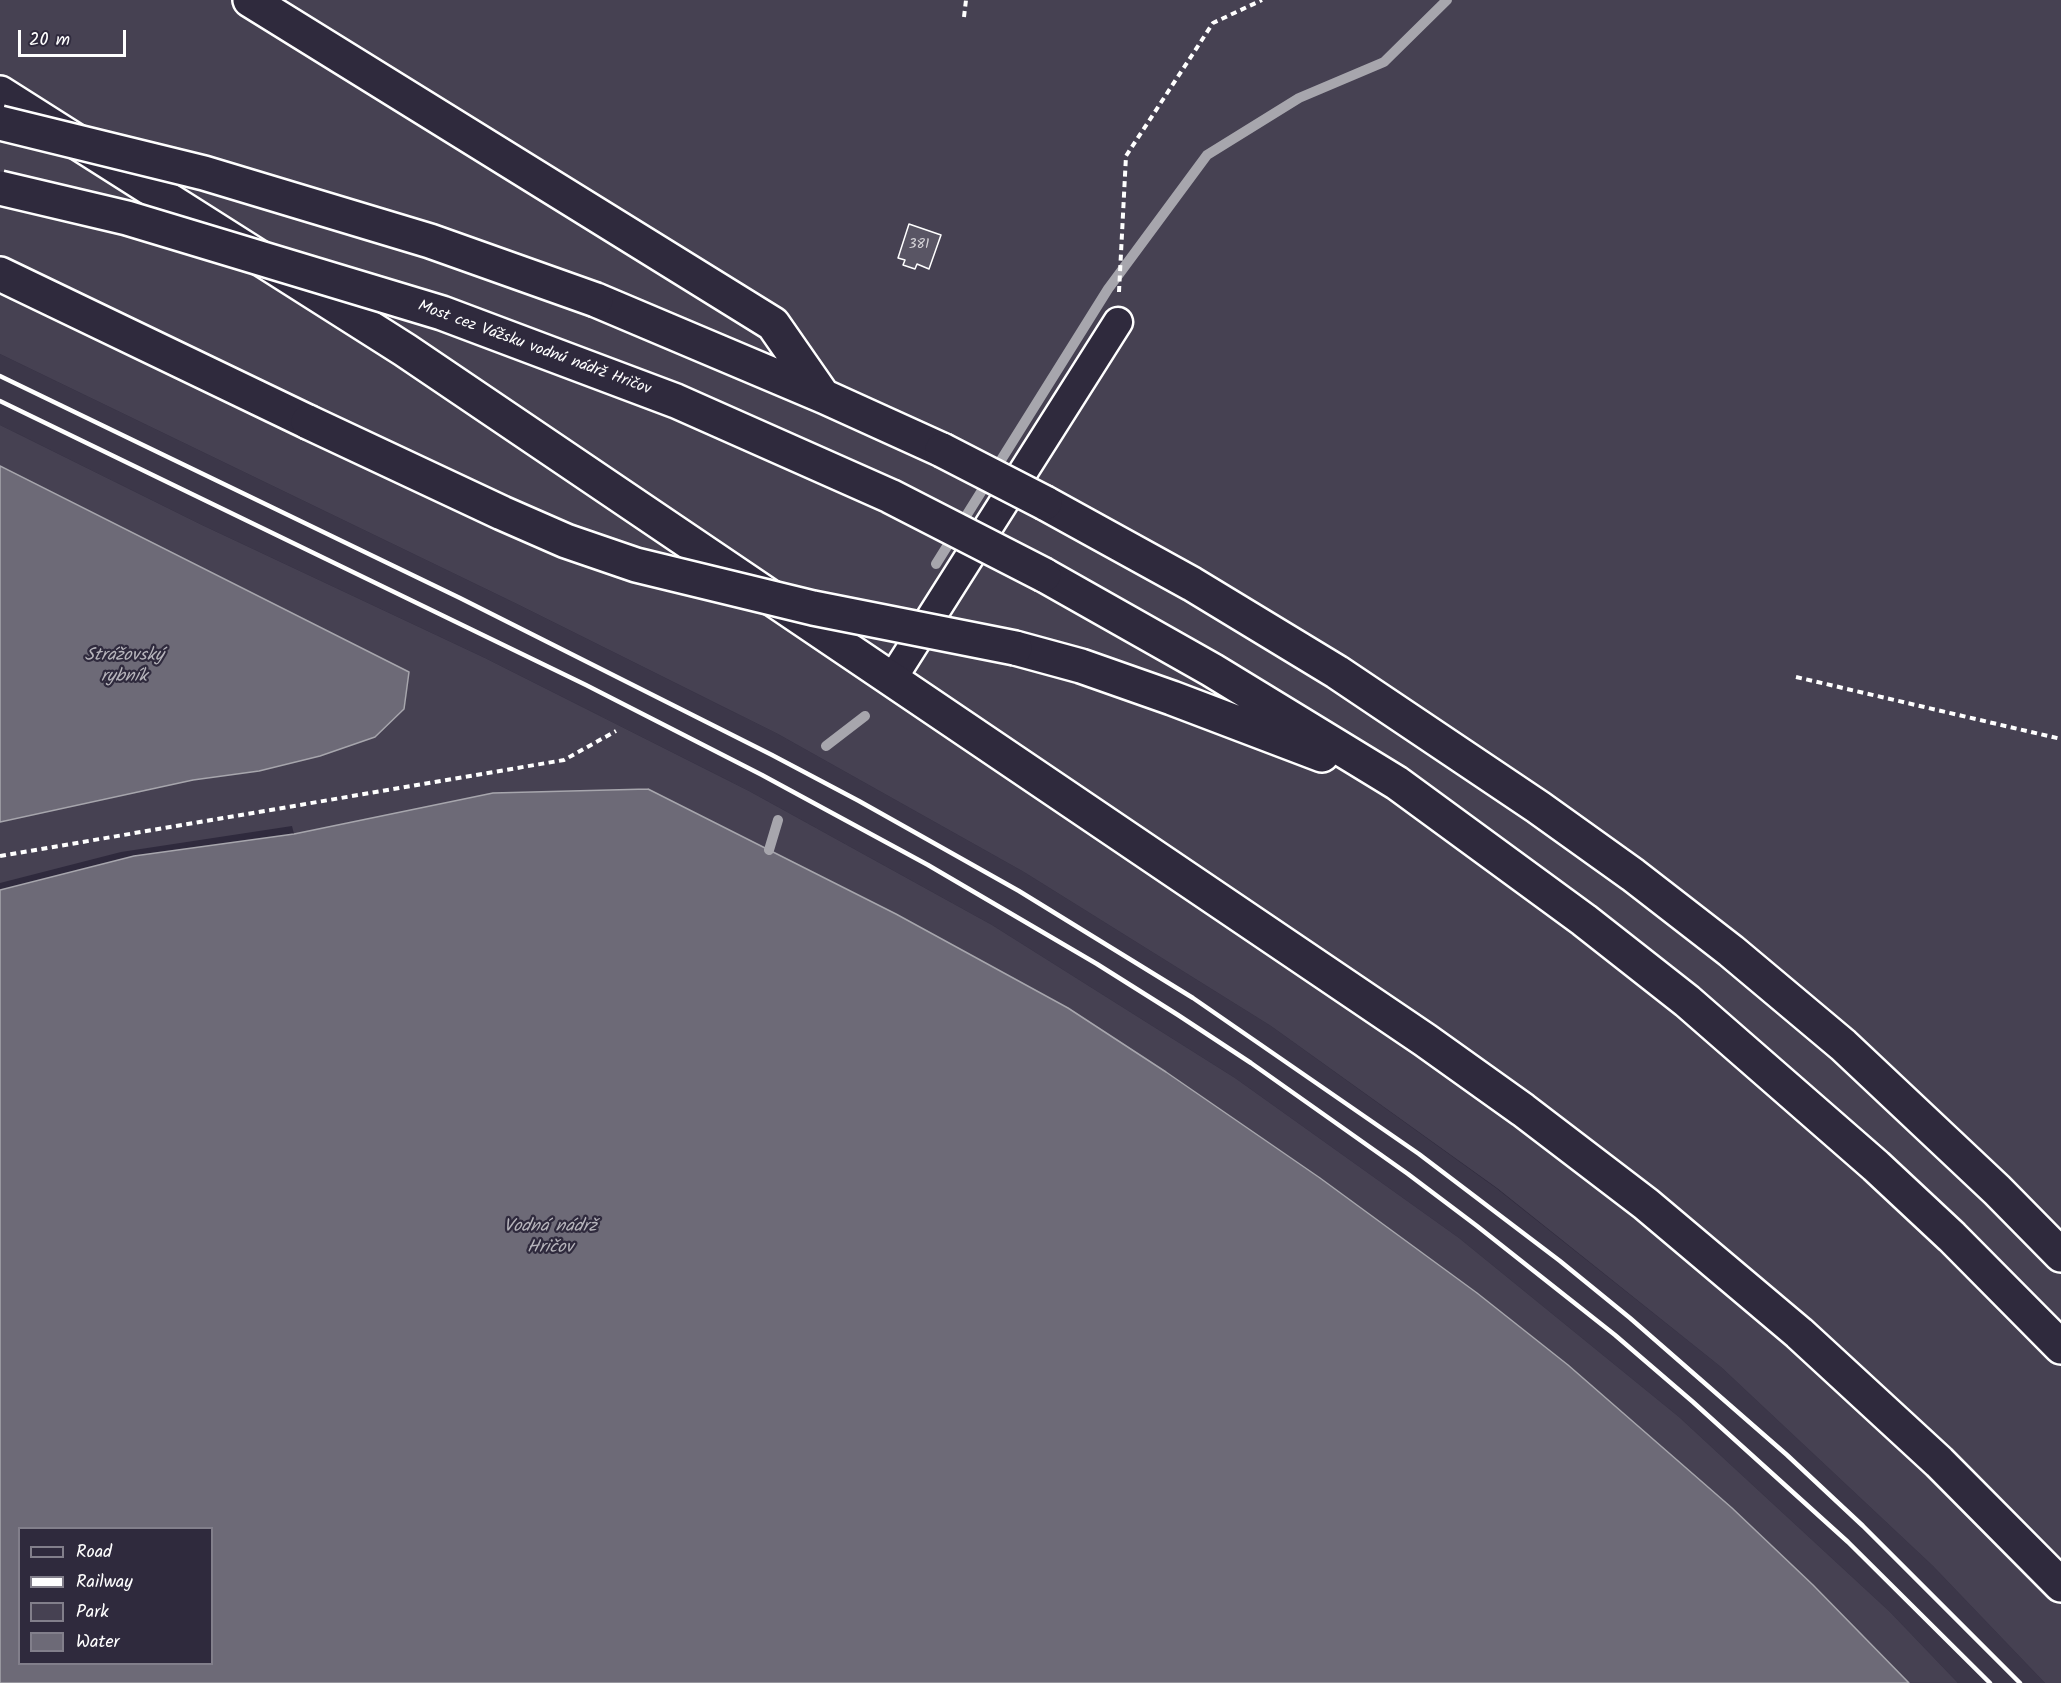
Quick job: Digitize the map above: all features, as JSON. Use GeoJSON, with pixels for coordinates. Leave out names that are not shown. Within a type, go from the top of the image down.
{"type":"FeatureCollection","features":[{"type":"Feature","properties":{"kind":"main road"},"geometry":{"type":"LineString","coordinates":[[249,0],[772,324],[823,396]]}},
{"type":"Feature","properties":{"kind":"main road"},"geometry":{"type":"LineString","coordinates":[[0,93],[405,350],[1425,1040],[1523,1110],[1646,1204],[1808,1341],[1939,1462],[2061,1585]]}},
{"type":"Feature","properties":{"kind":"main road"},"geometry":{"type":"LineString","coordinates":[[0,123],[204,173],[430,241],[596,300],[823,396],[942,450],[1045,503],[1192,584],[1337,672],[1529,800],[1633,875],[1713,937],[1843,1045],[1997,1190],[2061,1255]]}},
{"type":"Feature","properties":{"kind":"main road","name":"Most cez Vážsku vodnú nádrž Hričov"},"geometry":{"type":"LineString","coordinates":[[0,188],[127,218],[442,313],[676,401],[890,496],[1044,575],[1212,670],[1397,783]]}},
{"type":"Feature","properties":{"kind":"main road"},"geometry":{"type":"LineString","coordinates":[[0,274],[308,422],[566,541],[636,565],[813,608],[1016,648],[1080,666],[1172,698],[1397,783],[1584,920],[1687,1001],[1952,1238],[2061,1347]]}},
{"type":"Feature","properties":{"kind":"street"},"geometry":{"type":"LineString","coordinates":[[892,679],[1118,322]]}},
{"type":"Feature","properties":{"kind":"path"},"geometry":{"type":"LineString","coordinates":[[964,17],[966,0]]}},
{"type":"Feature","properties":{"kind":"path"},"geometry":{"type":"LineString","coordinates":[[1118,322],[1126,156],[1213,23],[1262,0]]}},
{"type":"Feature","properties":{"kind":"path"},"geometry":{"type":"LineString","coordinates":[[1796,677],[2061,739]]}},
{"type":"Feature","properties":{"kind":"path"},"geometry":{"type":"LineString","coordinates":[[0,856],[564,760],[616,731]]}},
{"type":"Feature","properties":{"kind":"shaded area"},"geometry":{"type":"Polygon","coordinates":[[[0,354],[515,603],[778,734],[1024,872],[1271,1026],[1496,1188],[1721,1367],[1933,1566],[2045,1683],[1958,1683],[1890,1612],[1679,1417],[1459,1238],[1235,1078],[992,925],[749,791],[485,658],[202,525],[0,425],[0,354]]]}},
{"type":"Feature","properties":{"kind":"green space"},"geometry":{"type":"Polygon","coordinates":[[[0,0],[2061,0],[2061,1683],[2045,1683],[1933,1566],[1721,1367],[1497,1188],[1271,1026],[1024,872],[778,734],[515,603],[0,354],[0,0]]]}},
{"type":"Feature","properties":{"kind":"green space"},"geometry":{"type":"Polygon","coordinates":[[[0,425],[202,525],[485,658],[749,791],[992,925],[1235,1078],[1459,1238],[1679,1417],[1890,1612],[1958,1683],[1909,1683],[1813,1585],[1732,1508],[1568,1365],[1477,1293],[1320,1178],[1068,1008],[896,914],[648,789],[294,834],[292,826],[121,852],[0,883],[0,822],[193,780],[259,771],[320,756],[375,737],[404,709],[409,673],[0,466],[0,425]]]}},
{"type":"Feature","properties":{"kind":"water","name":"Strážovský rybník"},"geometry":{"type":"Polygon","coordinates":[[[0,466],[409,672],[404,709],[375,737],[320,756],[259,771],[193,780],[0,822],[0,466]]]}},
{"type":"Feature","properties":{"kind":"water","name":"Vodná nádrž Hričov"},"geometry":{"type":"Polygon","coordinates":[[[648,789],[896,914],[1068,1008],[1320,1178],[1477,1293],[1568,1365],[1732,1508],[1813,1585],[1909,1683],[0,1683],[0,890],[134,856],[294,834],[493,793],[648,789]]]}},
{"type":"Feature","properties":{"kind":"building"},"geometry":{"type":"Polygon","coordinates":[[[909,224],[941,235],[929,269],[917,264],[915,269],[903,265],[905,260],[898,258],[909,224]]]}},
{"type":"Feature","properties":{"kind":"waterway"},"geometry":{"type":"LineString","coordinates":[[936,564],[1108,289],[1207,155],[1299,98],[1384,62],[1447,0]]}},
{"type":"Feature","properties":{"kind":"waterway"},"geometry":{"type":"LineString","coordinates":[[826,746],[865,716]]}},
{"type":"Feature","properties":{"kind":"waterway"},"geometry":{"type":"LineString","coordinates":[[769,850],[778,820]]}},
{"type":"Feature","properties":{"kind":"railway"},"geometry":{"type":"LineString","coordinates":[[0,376],[460,598],[772,755],[1019,891],[1193,998],[1419,1154],[1560,1261],[1630,1318],[1787,1455],[1863,1526],[2020,1683]]}},
{"type":"Feature","properties":{"kind":"railway"},"geometry":{"type":"LineString","coordinates":[[0,401],[586,685],[762,775],[928,865],[1097,964],[1178,1015],[1251,1063],[1408,1174],[1615,1335],[1848,1542],[1990,1683]]}}]}
